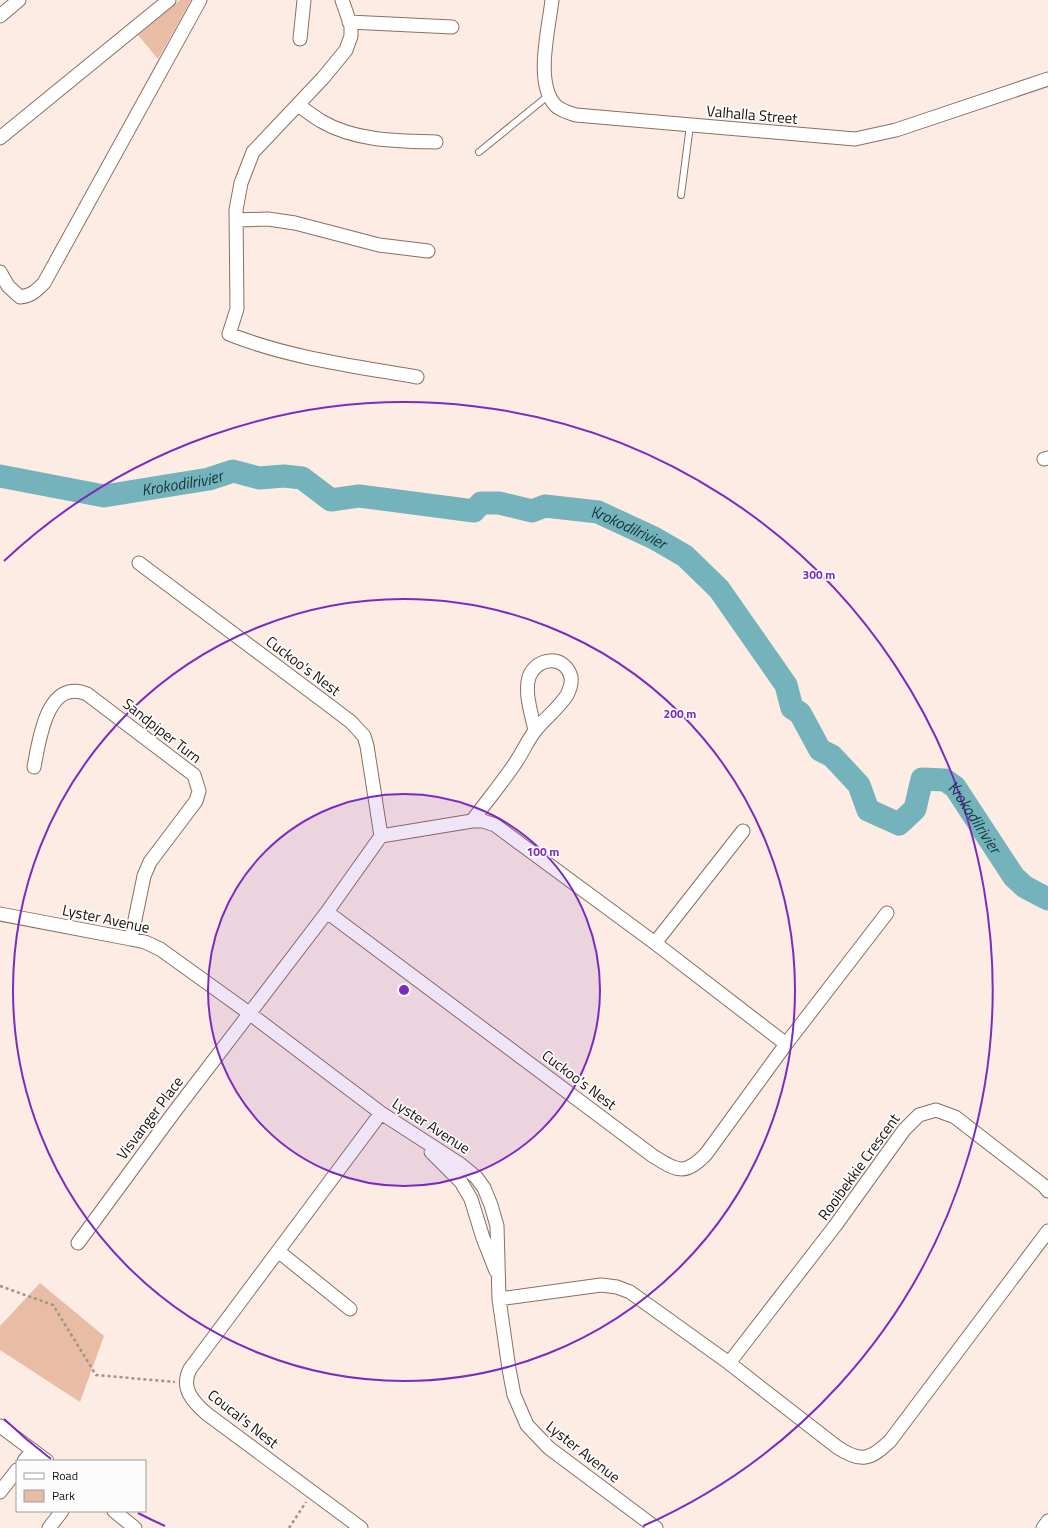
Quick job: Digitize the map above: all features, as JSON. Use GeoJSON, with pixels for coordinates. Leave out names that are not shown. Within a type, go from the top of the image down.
{"type":"FeatureCollection","features":[{"type":"Feature","properties":{"kind":"street"},"geometry":{"type":"LineString","coordinates":[[0,16],[19,0]]}},
{"type":"Feature","properties":{"kind":"street"},"geometry":{"type":"LineString","coordinates":[[0,138],[169,0]]}},
{"type":"Feature","properties":{"kind":"street"},"geometry":{"type":"LineString","coordinates":[[0,272],[8,286],[20,297],[28,296],[44,283],[200,0]]}},
{"type":"Feature","properties":{"kind":"street"},"geometry":{"type":"LineString","coordinates":[[300,39],[304,0]]}},
{"type":"Feature","properties":{"kind":"street"},"geometry":{"type":"LineString","coordinates":[[342,0],[349,22],[351,36],[346,50],[324,78],[253,152],[241,183],[236,210],[237,309],[229,334],[252,343],[329,362],[417,377]]}},
{"type":"Feature","properties":{"kind":"street"},"geometry":{"type":"LineString","coordinates":[[549,96],[545,84],[544,70],[552,0]]}},
{"type":"Feature","properties":{"kind":"street"},"geometry":{"type":"LineString","coordinates":[[349,22],[452,28]]}},
{"type":"Feature","properties":{"kind":"street","name":"Valhalla Street"},"geometry":{"type":"LineString","coordinates":[[549,96],[556,105],[565,112],[576,115],[855,139],[896,130],[1048,79]]}},
{"type":"Feature","properties":{"kind":"street"},"geometry":{"type":"LineString","coordinates":[[298,105],[321,121],[352,133],[382,140],[436,142]]}},
{"type":"Feature","properties":{"kind":"street"},"geometry":{"type":"LineString","coordinates":[[236,220],[268,219],[295,223],[379,245],[428,251]]}},
{"type":"Feature","properties":{"kind":"street","name":"Cuckoo's Nest"},"geometry":{"type":"LineString","coordinates":[[139,563],[359,729],[367,746],[381,836]]}},
{"type":"Feature","properties":{"kind":"street"},"geometry":{"type":"LineString","coordinates":[[472,821],[515,764],[535,731],[557,709],[568,693],[571,684],[568,671],[562,663],[556,660],[548,660],[539,664],[532,670],[529,678],[528,688],[535,731]]}},
{"type":"Feature","properties":{"kind":"street","name":"Sandpiper Turn"},"geometry":{"type":"LineString","coordinates":[[34,768],[41,735],[54,702],[61,695],[77,690],[92,698],[194,775],[199,791],[196,801],[150,862],[144,876],[131,939]]}},
{"type":"Feature","properties":{"kind":"street"},"geometry":{"type":"LineString","coordinates":[[249,1013],[327,912],[381,836],[472,821],[482,821],[495,825],[786,1044]]}},
{"type":"Feature","properties":{"kind":"street"},"geometry":{"type":"LineString","coordinates":[[655,944],[743,831]]}},
{"type":"Feature","properties":{"kind":"street","name":"Cuckoo's Nest"},"geometry":{"type":"LineString","coordinates":[[327,912],[653,1156],[670,1167],[679,1170],[689,1168],[706,1154],[786,1044],[887,913]]}},
{"type":"Feature","properties":{"kind":"street","name":"Lyster Avenue"},"geometry":{"type":"LineString","coordinates":[[0,914],[145,942],[172,956],[381,1113],[460,1164],[476,1177],[484,1188],[497,1226],[499,1299],[514,1396],[527,1425],[549,1448],[656,1528]]}},
{"type":"Feature","properties":{"kind":"street","name":"Visvanger Place"},"geometry":{"type":"LineString","coordinates":[[78,1243],[249,1013]]}},
{"type":"Feature","properties":{"kind":"street","name":"Rooibekkie Crescent"},"geometry":{"type":"LineString","coordinates":[[729,1363],[835,1226],[904,1130],[918,1115],[936,1110],[955,1117],[998,1149],[1044,1186],[1048,1191]]}},
{"type":"Feature","properties":{"kind":"street"},"geometry":{"type":"LineString","coordinates":[[186,1384],[190,1369],[381,1113]]}},
{"type":"Feature","properties":{"kind":"street"},"geometry":{"type":"LineString","coordinates":[[499,1299],[601,1285],[617,1287],[630,1292],[729,1363],[848,1454],[855,1457],[864,1458],[874,1454],[890,1441],[1048,1231]]}},
{"type":"Feature","properties":{"kind":"street"},"geometry":{"type":"LineString","coordinates":[[278,1251],[350,1309]]}},
{"type":"Feature","properties":{"kind":"street","name":"Coucal's Nest"},"geometry":{"type":"LineString","coordinates":[[186,1384],[191,1398],[207,1414],[361,1528]]}},
{"type":"Feature","properties":{"kind":"street"},"geometry":{"type":"LineString","coordinates":[[0,1426],[47,1460]]}},
{"type":"Feature","properties":{"kind":"street"},"geometry":{"type":"LineString","coordinates":[[25,1460],[33,1450]]}},
{"type":"Feature","properties":{"kind":"street"},"geometry":{"type":"LineString","coordinates":[[0,1492],[16,1471]]}},
{"type":"Feature","properties":{"kind":"street"},"geometry":{"type":"LineString","coordinates":[[49,1528],[61,1512]]}},
{"type":"Feature","properties":{"kind":"street"},"geometry":{"type":"LineString","coordinates":[[115,1512],[135,1528]]}},
{"type":"Feature","properties":{"kind":"street"},"geometry":{"type":"LineString","coordinates":[[1043,1528],[1048,1521]]}},
{"type":"Feature","properties":{"kind":"lane"},"geometry":{"type":"LineString","coordinates":[[479,152],[549,96]]}},
{"type":"Feature","properties":{"kind":"lane"},"geometry":{"type":"LineString","coordinates":[[680,195],[690,125]]}},
{"type":"Feature","properties":{"kind":"path"},"geometry":{"type":"LineString","coordinates":[[0,1286],[53,1305],[96,1375],[186,1384]]}},
{"type":"Feature","properties":{"kind":"path"},"geometry":{"type":"LineString","coordinates":[[289,1528],[313,1492]]}},
{"type":"Feature","properties":{"kind":"green space"},"geometry":{"type":"Polygon","coordinates":[[[180,0],[191,0],[158,59],[138,35],[180,0]]]}},
{"type":"Feature","properties":{"kind":"green space"},"geometry":{"type":"Polygon","coordinates":[[[40,1283],[104,1336],[80,1402],[0,1350],[0,1326],[40,1283]]]}},
{"type":"Feature","properties":{"kind":"waterway","name":"Krokodilrivier"},"geometry":{"type":"LineString","coordinates":[[0,476],[104,496],[209,479],[233,471],[259,478],[284,476],[302,478],[331,500],[359,496],[474,511],[481,503],[499,503],[532,511],[545,506],[598,512],[654,538],[685,556],[719,589],[786,685],[792,708],[800,713],[820,750],[832,756],[859,785],[868,810],[899,824],[915,809],[922,779],[945,780],[955,787],[1014,877],[1025,887],[1048,899]]}}]}
